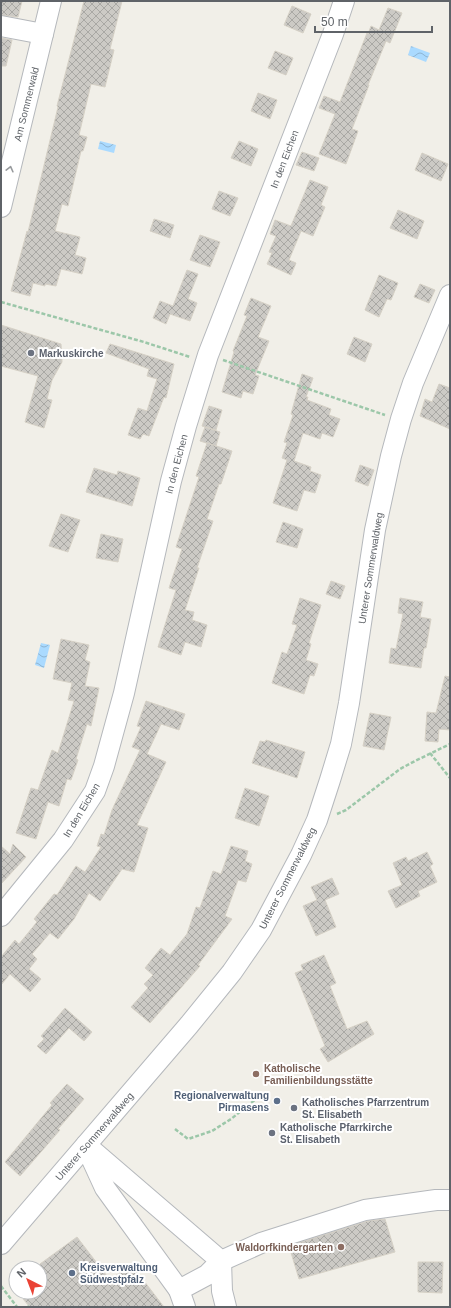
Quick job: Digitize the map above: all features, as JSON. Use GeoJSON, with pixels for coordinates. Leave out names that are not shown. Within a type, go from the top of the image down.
{"type":"FeatureCollection","features":[{"type":"Feature","properties":{"kind":"street","name":"Am Sommerwald"},"geometry":{"type":"LineString","coordinates":[[1,207],[51,1]]}},
{"type":"Feature","properties":{"kind":"street","name":"In den Eichen"},"geometry":{"type":"LineString","coordinates":[[1,916],[37,873],[74,824],[95,791],[104,766],[124,693],[170,481],[206,359],[327,49],[344,1]]}},
{"type":"Feature","properties":{"kind":"street"},"geometry":{"type":"LineString","coordinates":[[1,26],[43,34]]}},
{"type":"Feature","properties":{"kind":"street","name":"Unterer Sommerwaldweg"},"geometry":{"type":"LineString","coordinates":[[1,1244],[189,1025],[232,972],[261,930],[301,855],[317,820],[336,758],[349,703],[376,530],[391,456],[413,383],[450,294]]}},
{"type":"Feature","properties":{"kind":"street"},"geometry":{"type":"LineString","coordinates":[[86,1145],[222,1260],[222,1291],[226,1307]]}},
{"type":"Feature","properties":{"kind":"street"},"geometry":{"type":"LineString","coordinates":[[86,1145],[105,1188],[182,1299],[222,1260],[261,1243],[365,1210],[436,1200],[450,1200]]}},
{"type":"Feature","properties":{"kind":"path"},"geometry":{"type":"LineString","coordinates":[[1,302],[206,359],[379,413]]}},
{"type":"Feature","properties":{"kind":"path"},"geometry":{"type":"LineString","coordinates":[[317,820],[346,810],[400,769],[450,744]]}},
{"type":"Feature","properties":{"kind":"path"},"geometry":{"type":"LineString","coordinates":[[430,753],[450,778]]}},
{"type":"Feature","properties":{"kind":"path"},"geometry":{"type":"LineString","coordinates":[[175,1129],[188,1139],[212,1131],[231,1119],[261,1095]]}},
{"type":"Feature","properties":{"kind":"path"},"geometry":{"type":"LineString","coordinates":[[1,1286],[16,1307]]}},
{"type":"Feature","properties":{"kind":"water"},"geometry":{"type":"Polygon","coordinates":[[[411,46],[430,53],[426,62],[408,55],[411,46]]]}},
{"type":"Feature","properties":{"kind":"water"},"geometry":{"type":"Polygon","coordinates":[[[100,141],[116,145],[114,153],[98,149],[100,141]]]}},
{"type":"Feature","properties":{"kind":"water"},"geometry":{"type":"Polygon","coordinates":[[[41,643],[50,645],[44,668],[35,665],[41,643]]]}},
{"type":"Feature","properties":{"kind":"building"},"geometry":{"type":"Polygon","coordinates":[[[1,1],[22,1],[18,17],[1,15],[1,1]]]}},
{"type":"Feature","properties":{"kind":"building"},"geometry":{"type":"Polygon","coordinates":[[[84,1],[122,1],[110,49],[114,50],[105,87],[91,84],[79,135],[87,137],[83,151],[81,151],[68,206],[62,204],[55,231],[80,237],[75,255],[86,258],[82,274],[61,269],[56,286],[45,284],[45,286],[33,283],[30,296],[11,291],[27,231],[28,232],[57,106],[84,1]]]}},
{"type":"Feature","properties":{"kind":"building"},"geometry":{"type":"Polygon","coordinates":[[[292,6],[311,14],[303,33],[284,25],[292,6]]]}},
{"type":"Feature","properties":{"kind":"building"},"geometry":{"type":"Polygon","coordinates":[[[388,8],[402,13],[390,43],[386,41],[368,85],[352,129],[358,131],[346,164],[319,154],[335,114],[319,108],[324,96],[340,102],[367,33],[368,34],[371,26],[379,30],[388,8]]]}},
{"type":"Feature","properties":{"kind":"building"},"geometry":{"type":"Polygon","coordinates":[[[1,38],[12,40],[6,66],[1,66],[1,38]]]}},
{"type":"Feature","properties":{"kind":"building"},"geometry":{"type":"Polygon","coordinates":[[[275,51],[293,58],[286,75],[268,68],[275,51]]]}},
{"type":"Feature","properties":{"kind":"building"},"geometry":{"type":"Polygon","coordinates":[[[258,93],[277,100],[270,119],[251,111],[258,93]]]}},
{"type":"Feature","properties":{"kind":"building"},"geometry":{"type":"Polygon","coordinates":[[[239,141],[258,149],[251,166],[231,158],[239,141]]]}},
{"type":"Feature","properties":{"kind":"building"},"geometry":{"type":"Polygon","coordinates":[[[302,152],[319,158],[314,171],[296,165],[302,152]]]}},
{"type":"Feature","properties":{"kind":"building"},"geometry":{"type":"Polygon","coordinates":[[[422,153],[448,164],[441,181],[415,170],[422,153]]]}},
{"type":"Feature","properties":{"kind":"building"},"geometry":{"type":"Polygon","coordinates":[[[310,180],[328,187],[321,205],[325,207],[313,236],[301,231],[289,260],[296,263],[291,275],[267,264],[272,253],[269,252],[276,236],[270,234],[275,220],[291,226],[310,180]]]}},
{"type":"Feature","properties":{"kind":"building"},"geometry":{"type":"Polygon","coordinates":[[[219,191],[238,198],[230,216],[212,209],[219,191]]]}},
{"type":"Feature","properties":{"kind":"building"},"geometry":{"type":"Polygon","coordinates":[[[398,210],[424,221],[417,239],[390,228],[398,210]]]}},
{"type":"Feature","properties":{"kind":"building"},"geometry":{"type":"Polygon","coordinates":[[[154,219],[174,225],[170,238],[150,231],[154,219]]]}},
{"type":"Feature","properties":{"kind":"building"},"geometry":{"type":"Polygon","coordinates":[[[200,235],[220,242],[210,267],[190,260],[200,235]]]}},
{"type":"Feature","properties":{"kind":"building"},"geometry":{"type":"Polygon","coordinates":[[[187,270],[198,274],[188,299],[197,303],[190,321],[170,314],[166,324],[153,318],[160,301],[173,306],[187,270]]]}},
{"type":"Feature","properties":{"kind":"building"},"geometry":{"type":"Polygon","coordinates":[[[379,275],[398,283],[391,300],[387,299],[379,317],[365,310],[379,275]]]}},
{"type":"Feature","properties":{"kind":"building"},"geometry":{"type":"Polygon","coordinates":[[[420,284],[435,290],[429,303],[414,297],[420,284]]]}},
{"type":"Feature","properties":{"kind":"building"},"geometry":{"type":"Polygon","coordinates":[[[251,298],[271,306],[258,337],[269,341],[255,375],[259,376],[253,394],[243,391],[241,398],[222,392],[234,352],[233,351],[247,316],[244,315],[251,298]]]}},
{"type":"Feature","properties":{"kind":"building","name":"Markuskirche"},"geometry":{"type":"Polygon","coordinates":[[[1,325],[61,344],[62,362],[52,380],[47,399],[52,400],[44,428],[25,422],[38,376],[1,366],[1,325]]]}},
{"type":"Feature","properties":{"kind":"building"},"geometry":{"type":"Polygon","coordinates":[[[354,337],[372,344],[365,362],[347,354],[354,337]]]}},
{"type":"Feature","properties":{"kind":"building"},"geometry":{"type":"Polygon","coordinates":[[[110,344],[174,364],[166,398],[164,397],[149,436],[143,434],[140,439],[128,435],[138,408],[147,411],[157,379],[147,376],[149,369],[106,353],[110,344]]]}},
{"type":"Feature","properties":{"kind":"building"},"geometry":{"type":"Polygon","coordinates":[[[302,374],[313,378],[306,397],[308,397],[307,400],[331,409],[329,415],[340,419],[333,437],[322,433],[320,439],[303,433],[294,461],[311,467],[310,471],[321,475],[315,493],[304,490],[297,511],[273,503],[287,460],[282,458],[287,443],[284,442],[293,415],[291,414],[302,374]]]}},
{"type":"Feature","properties":{"kind":"building"},"geometry":{"type":"Polygon","coordinates":[[[439,384],[450,388],[450,429],[420,416],[425,399],[432,402],[439,384]]]}},
{"type":"Feature","properties":{"kind":"building"},"geometry":{"type":"Polygon","coordinates":[[[209,406],[222,410],[216,430],[202,426],[209,406]]]}},
{"type":"Feature","properties":{"kind":"building"},"geometry":{"type":"Polygon","coordinates":[[[205,427],[220,432],[216,446],[200,441],[205,427]]]}},
{"type":"Feature","properties":{"kind":"building"},"geometry":{"type":"Polygon","coordinates":[[[207,443],[232,451],[207,519],[213,521],[185,610],[194,612],[192,620],[207,625],[201,647],[185,642],[181,655],[158,647],[176,590],[169,588],[182,549],[176,547],[199,477],[196,476],[207,443]]]}},
{"type":"Feature","properties":{"kind":"building"},"geometry":{"type":"Polygon","coordinates":[[[360,465],[374,470],[368,486],[355,481],[360,465]]]}},
{"type":"Feature","properties":{"kind":"building"},"geometry":{"type":"Polygon","coordinates":[[[94,468],[117,475],[118,471],[140,478],[132,506],[86,492],[94,468]]]}},
{"type":"Feature","properties":{"kind":"building"},"geometry":{"type":"Polygon","coordinates":[[[61,514],[80,520],[68,552],[49,546],[61,514]]]}},
{"type":"Feature","properties":{"kind":"building"},"geometry":{"type":"Polygon","coordinates":[[[283,522],[303,529],[297,548],[276,542],[283,522]]]}},
{"type":"Feature","properties":{"kind":"building"},"geometry":{"type":"Polygon","coordinates":[[[101,534],[123,539],[118,562],[96,558],[101,534]]]}},
{"type":"Feature","properties":{"kind":"building"},"geometry":{"type":"Polygon","coordinates":[[[331,581],[345,586],[340,599],[326,594],[331,581]]]}},
{"type":"Feature","properties":{"kind":"building"},"geometry":{"type":"Polygon","coordinates":[[[300,598],[321,605],[309,643],[311,644],[306,660],[318,664],[314,676],[310,675],[304,694],[272,683],[282,652],[287,654],[297,625],[292,624],[300,598]]]}},
{"type":"Feature","properties":{"kind":"building"},"geometry":{"type":"Polygon","coordinates":[[[400,598],[423,602],[420,617],[431,619],[421,668],[389,663],[391,648],[396,649],[403,614],[398,613],[400,598]]]}},
{"type":"Feature","properties":{"kind":"building"},"geometry":{"type":"Polygon","coordinates":[[[61,639],[89,645],[85,660],[90,662],[85,686],[99,688],[91,726],[87,724],[76,759],[78,760],[71,780],[67,779],[59,806],[48,802],[36,839],[16,833],[31,788],[38,790],[52,750],[58,753],[74,701],[68,700],[72,683],[53,679],[61,639]]]}},
{"type":"Feature","properties":{"kind":"building"},"geometry":{"type":"Polygon","coordinates":[[[445,676],[450,677],[450,730],[439,729],[438,742],[425,741],[427,712],[436,713],[445,676]]]}},
{"type":"Feature","properties":{"kind":"building"},"geometry":{"type":"Polygon","coordinates":[[[146,701],[185,714],[179,730],[161,724],[147,754],[166,762],[137,825],[148,828],[134,872],[122,869],[100,901],[89,893],[74,919],[58,939],[50,933],[32,954],[37,959],[29,969],[41,979],[30,992],[10,974],[1,985],[1,957],[15,940],[19,944],[37,922],[34,919],[54,894],[57,895],[76,866],[85,872],[101,847],[97,846],[101,834],[104,835],[112,810],[140,750],[132,747],[141,727],[137,726],[146,701]]]}},
{"type":"Feature","properties":{"kind":"building"},"geometry":{"type":"Polygon","coordinates":[[[370,713],[391,717],[384,750],[363,746],[370,713]]]}},
{"type":"Feature","properties":{"kind":"building"},"geometry":{"type":"Polygon","coordinates":[[[266,740],[305,752],[297,778],[252,763],[260,741],[265,742],[266,740]]]}},
{"type":"Feature","properties":{"kind":"building"},"geometry":{"type":"Polygon","coordinates":[[[245,788],[269,796],[259,826],[235,818],[245,788]]]}},
{"type":"Feature","properties":{"kind":"building"},"geometry":{"type":"Polygon","coordinates":[[[13,844],[26,857],[1,884],[1,846],[10,854],[13,844]]]}},
{"type":"Feature","properties":{"kind":"building"},"geometry":{"type":"Polygon","coordinates":[[[231,846],[248,851],[245,861],[252,864],[246,882],[238,880],[225,916],[232,919],[198,965],[200,966],[150,1023],[131,1007],[148,988],[144,984],[153,975],[145,968],[161,948],[170,955],[187,934],[196,907],[200,908],[213,871],[221,874],[231,846]]]}},
{"type":"Feature","properties":{"kind":"building"},"geometry":{"type":"Polygon","coordinates":[[[427,852],[433,864],[430,866],[437,882],[418,891],[420,896],[396,908],[388,891],[402,885],[393,863],[406,857],[408,861],[427,852]]]}},
{"type":"Feature","properties":{"kind":"building"},"geometry":{"type":"Polygon","coordinates":[[[332,878],[339,894],[325,900],[336,927],[316,936],[303,906],[317,900],[311,887],[332,878]]]}},
{"type":"Feature","properties":{"kind":"building"},"geometry":{"type":"Polygon","coordinates":[[[324,955],[336,983],[330,986],[347,1029],[367,1021],[374,1034],[328,1062],[320,1049],[325,1046],[295,973],[303,970],[301,965],[324,955]]]}},
{"type":"Feature","properties":{"kind":"building"},"geometry":{"type":"Polygon","coordinates":[[[65,1008],[92,1032],[84,1041],[69,1028],[46,1054],[37,1046],[44,1039],[41,1036],[65,1008]]]}},
{"type":"Feature","properties":{"kind":"building"},"geometry":{"type":"Polygon","coordinates":[[[67,1084],[84,1099],[58,1129],[60,1130],[20,1176],[5,1162],[52,1105],[50,1103],[67,1084]]]}},
{"type":"Feature","properties":{"kind":"building","name":"Waldorfkindergarten"},"geometry":{"type":"Polygon","coordinates":[[[385,1219],[395,1252],[299,1279],[289,1246],[368,1221],[385,1219]]]}},
{"type":"Feature","properties":{"kind":"building","name":"Kreisverwaltung Südwestpfalz"},"geometry":{"type":"Polygon","coordinates":[[[77,1237],[110,1280],[131,1264],[164,1307],[30,1307],[24,1300],[48,1300],[48,1260],[45,1260],[77,1237]]]}},
{"type":"Feature","properties":{"kind":"building"},"geometry":{"type":"Polygon","coordinates":[[[418,1262],[443,1262],[442,1293],[418,1292],[418,1262]]]}},
{"type":"Feature","properties":{"kind":"place","name":"Markuskirche"},"geometry":{"type":"Point","coordinates":[31,353]}},
{"type":"Feature","properties":{"kind":"place","name":"Katholische Familienbildungsstätte"},"geometry":{"type":"Point","coordinates":[256,1074]}},
{"type":"Feature","properties":{"kind":"place","name":"Regionalverwaltung Pirmasens"},"geometry":{"type":"Point","coordinates":[277,1101]}},
{"type":"Feature","properties":{"kind":"place","name":"Katholisches Pfarrzentrum St. Elisabeth"},"geometry":{"type":"Point","coordinates":[294,1108]}},
{"type":"Feature","properties":{"kind":"place","name":"Katholische Pfarrkirche St. Elisabeth"},"geometry":{"type":"Point","coordinates":[272,1133]}},
{"type":"Feature","properties":{"kind":"place","name":"Waldorfkindergarten"},"geometry":{"type":"Point","coordinates":[341,1247]}},
{"type":"Feature","properties":{"kind":"place","name":"Kreisverwaltung Südwestpfalz"},"geometry":{"type":"Point","coordinates":[72,1273]}}]}
